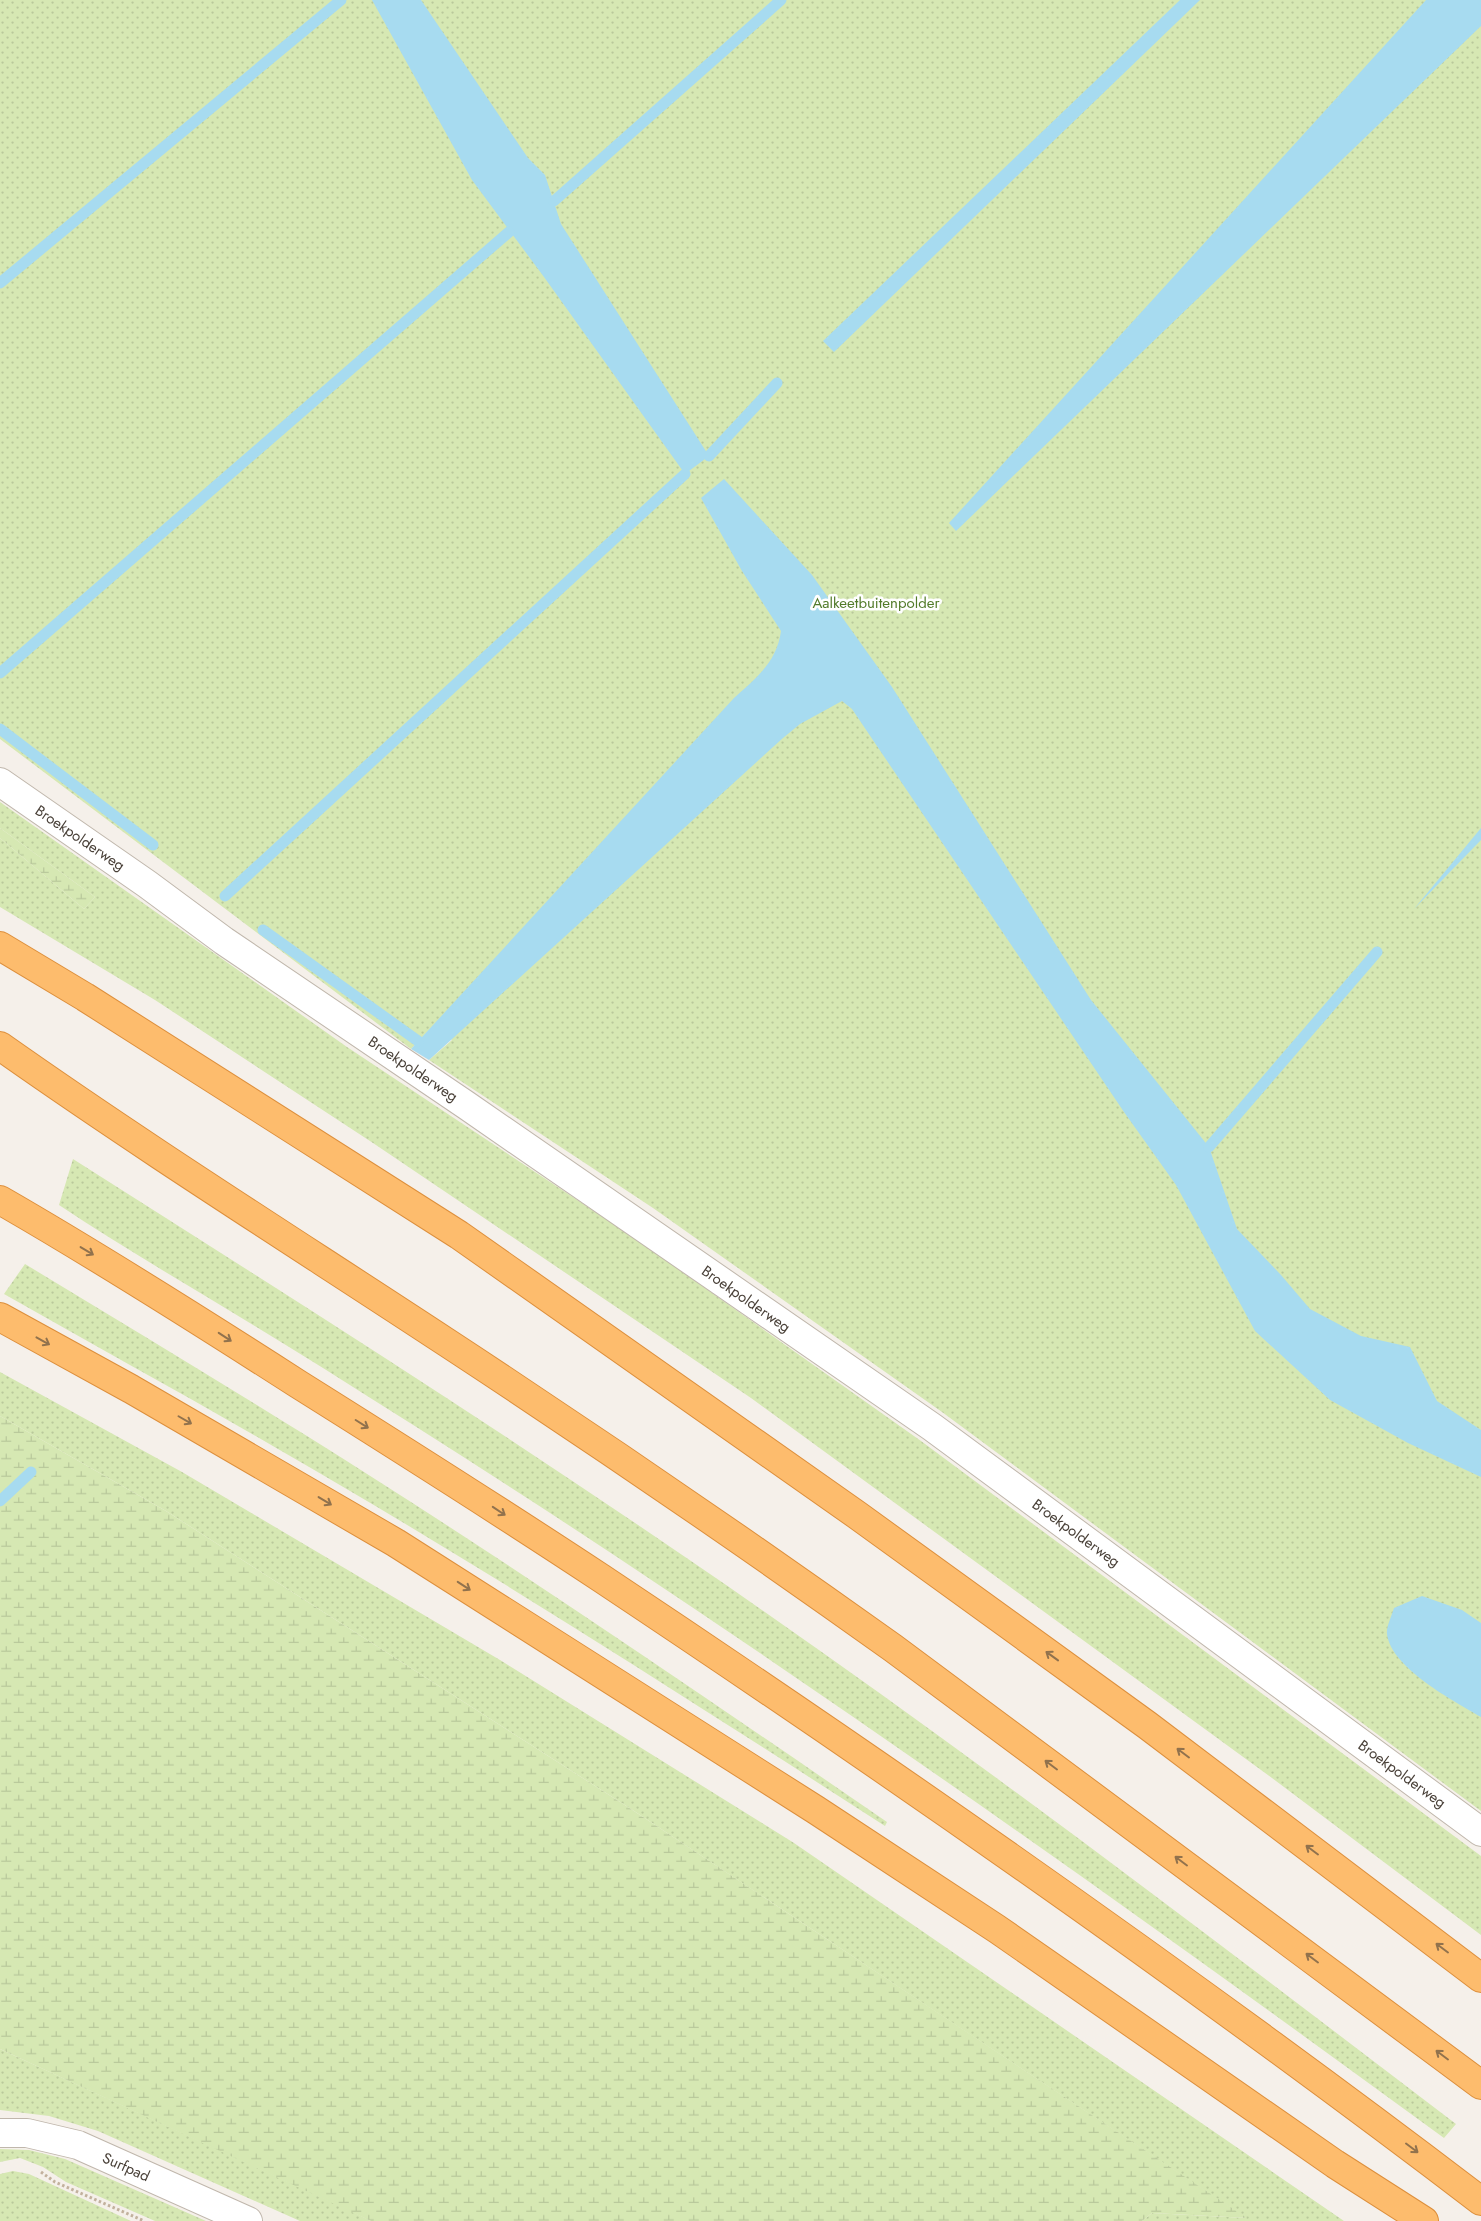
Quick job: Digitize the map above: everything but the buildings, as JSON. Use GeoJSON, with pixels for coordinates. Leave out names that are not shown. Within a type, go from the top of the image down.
{"type":"FeatureCollection","features":[{"type":"Feature","properties":{"kind":"highway"},"geometry":{"type":"LineString","coordinates":[[0,946],[93,1002],[459,1235],[857,1515],[1154,1731],[1481,1978]]}},
{"type":"Feature","properties":{"kind":"highway"},"geometry":{"type":"LineString","coordinates":[[0,1046],[218,1195],[454,1347],[796,1578],[1481,2085]]}},
{"type":"Feature","properties":{"kind":"highway"},"geometry":{"type":"LineString","coordinates":[[0,1052],[34,1070]]}},
{"type":"Feature","properties":{"kind":"highway"},"geometry":{"type":"LineString","coordinates":[[0,1200],[180,1308],[467,1490],[923,1795],[1142,1950],[1373,2118],[1481,2201]]}},
{"type":"Feature","properties":{"kind":"highway"},"geometry":{"type":"LineString","coordinates":[[0,1317],[274,1471],[412,1553],[898,1864],[1005,1935],[1335,2164],[1424,2221]]}},
{"type":"Feature","properties":{"kind":"street","name":"Broekpolderweg"},"geometry":{"type":"LineString","coordinates":[[0,782],[147,884],[224,941],[466,1105],[932,1427],[1481,1832]]}},
{"type":"Feature","properties":{"kind":"street","name":"Surfpad"},"geometry":{"type":"LineString","coordinates":[[0,2133],[27,2132],[78,2145],[248,2221]]}},
{"type":"Feature","properties":{"kind":"path"},"geometry":{"type":"LineString","coordinates":[[34,2169],[55,2182],[144,2221]]}},
{"type":"Feature","properties":{"kind":"green space","name":"Aalkeetbuitenpolder"},"geometry":{"type":"Polygon","coordinates":[[[0,0],[1481,0],[1481,1811],[942,1412],[653,1208],[429,1060],[452,1040],[433,1026],[411,1049],[0,739],[0,0]]]}},
{"type":"Feature","properties":{"kind":"green space"},"geometry":{"type":"Polygon","coordinates":[[[0,802],[347,1047],[633,1237],[921,1441],[1481,1856],[1481,1935],[1272,1778],[751,1398],[373,1143],[155,1000],[0,907],[0,838],[84,909],[95,897],[0,828],[0,802]]]}},
{"type":"Feature","properties":{"kind":"green space"},"geometry":{"type":"Polygon","coordinates":[[[0,828],[95,897],[84,909],[0,838],[0,828]]]}},
{"type":"Feature","properties":{"kind":"green space"},"geometry":{"type":"Polygon","coordinates":[[[73,1159],[615,1509],[789,1629],[982,1767],[1456,2124],[1444,2138],[1035,1844],[725,1629],[435,1439],[59,1205],[73,1159]]]}},
{"type":"Feature","properties":{"kind":"green space"},"geometry":{"type":"Polygon","coordinates":[[[25,1264],[272,1414],[454,1530],[887,1822],[885,1826],[660,1681],[432,1540],[244,1429],[4,1294],[25,1264]]]}},
{"type":"Feature","properties":{"kind":"green space"},"geometry":{"type":"Polygon","coordinates":[[[0,1372],[182,1472],[500,1660],[794,1843],[1344,2221],[1142,2221],[1152,2213],[1246,2218],[631,1809],[166,1511],[0,1416],[0,1372]]]}},
{"type":"Feature","properties":{"kind":"green space"},"geometry":{"type":"Polygon","coordinates":[[[0,1416],[166,1511],[631,1809],[1247,2218],[1152,2213],[1142,2221],[371,2221],[0,2049],[0,1416]]]}},
{"type":"Feature","properties":{"kind":"green space"},"geometry":{"type":"Polygon","coordinates":[[[0,2049],[371,2221],[300,2221],[98,2131],[49,2116],[0,2110],[0,2049]]]}},
{"type":"Feature","properties":{"kind":"green space"},"geometry":{"type":"Polygon","coordinates":[[[0,2149],[29,2150],[65,2159],[206,2221],[155,2221],[66,2182],[43,2167],[20,2158],[0,2162],[0,2149]]]}},
{"type":"Feature","properties":{"kind":"green space"},"geometry":{"type":"Polygon","coordinates":[[[13,2171],[29,2174],[131,2221],[0,2221],[0,2174],[13,2171]]]}},
{"type":"Feature","properties":{"kind":"water"},"geometry":{"type":"Polygon","coordinates":[[[372,0],[421,0],[528,158],[545,175],[561,224],[709,456],[685,474],[472,180],[372,0]]]}},
{"type":"Feature","properties":{"kind":"water"},"geometry":{"type":"Polygon","coordinates":[[[1180,0],[1200,0],[834,352],[823,341],[1180,0]]]}},
{"type":"Feature","properties":{"kind":"water"},"geometry":{"type":"Polygon","coordinates":[[[1426,0],[1481,0],[1481,26],[956,531],[949,523],[1426,0]]]}},
{"type":"Feature","properties":{"kind":"water"},"geometry":{"type":"Polygon","coordinates":[[[724,479],[812,575],[892,687],[1091,1000],[1209,1147],[1237,1229],[1310,1309],[1361,1336],[1410,1347],[1437,1401],[1481,1430],[1481,1477],[1408,1443],[1330,1400],[1255,1331],[1176,1185],[1124,1112],[852,709],[842,701],[800,724],[783,738],[429,1060],[411,1049],[734,698],[764,669],[775,652],[781,631],[742,571],[701,498],[724,479]]]}},
{"type":"Feature","properties":{"kind":"water"},"geometry":{"type":"Polygon","coordinates":[[[1481,828],[1481,840],[1414,909],[1481,828]]]}},
{"type":"Feature","properties":{"kind":"water"},"geometry":{"type":"Polygon","coordinates":[[[1422,1596],[1462,1610],[1481,1623],[1481,1717],[1425,1682],[1411,1671],[1391,1647],[1387,1631],[1394,1608],[1422,1596]]]}},
{"type":"Feature","properties":{"kind":"waterway"},"geometry":{"type":"LineString","coordinates":[[0,283],[341,0]]}},
{"type":"Feature","properties":{"kind":"waterway"},"geometry":{"type":"LineString","coordinates":[[554,201],[781,0]]}},
{"type":"Feature","properties":{"kind":"waterway"},"geometry":{"type":"LineString","coordinates":[[0,673],[509,232]]}},
{"type":"Feature","properties":{"kind":"waterway"},"geometry":{"type":"LineString","coordinates":[[709,456],[777,383]]}},
{"type":"Feature","properties":{"kind":"waterway"},"geometry":{"type":"LineString","coordinates":[[225,896],[685,474]]}},
{"type":"Feature","properties":{"kind":"waterway"},"geometry":{"type":"LineString","coordinates":[[0,729],[153,845]]}},
{"type":"Feature","properties":{"kind":"waterway"},"geometry":{"type":"LineString","coordinates":[[263,930],[418,1041]]}},
{"type":"Feature","properties":{"kind":"waterway"},"geometry":{"type":"LineString","coordinates":[[1209,1147],[1377,952]]}},
{"type":"Feature","properties":{"kind":"waterway"},"geometry":{"type":"LineString","coordinates":[[0,1501],[31,1472]]}}]}
